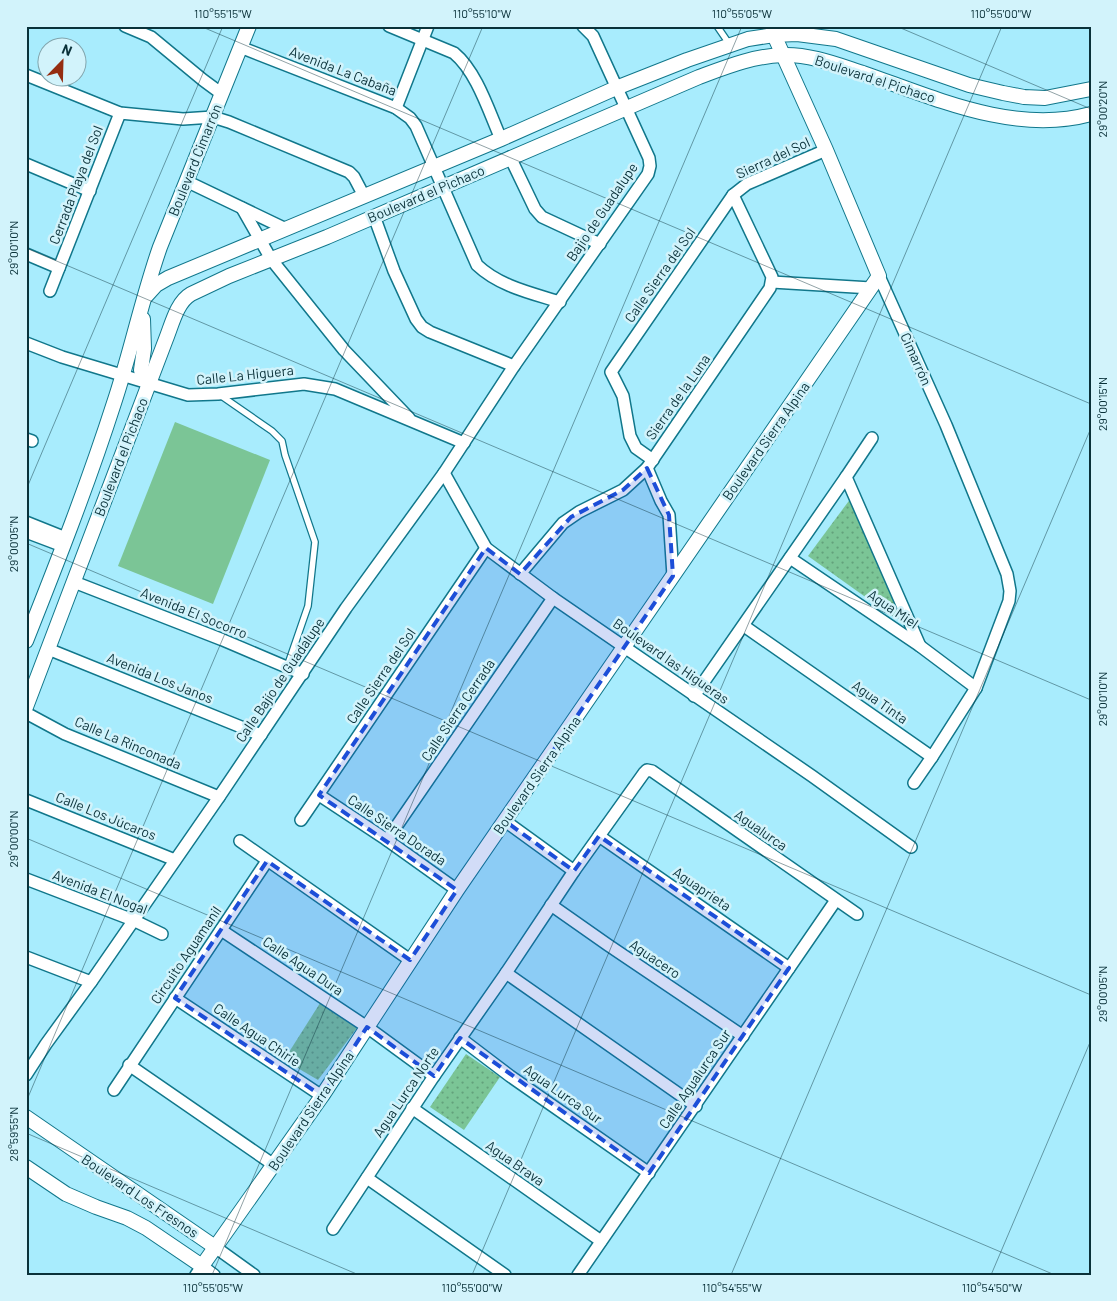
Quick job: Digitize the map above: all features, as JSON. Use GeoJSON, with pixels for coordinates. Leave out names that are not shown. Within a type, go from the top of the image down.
{"type":"FeatureCollection","features":[{"type":"Feature","properties":{"kind":"street"},"geometry":{"type":"LineString","coordinates":[[125,26],[153,31],[202,80],[222,94]]}},
{"type":"Feature","properties":{"kind":"street","name":"Boulevard Cimarrón"},"geometry":{"type":"LineString","coordinates":[[144,302],[151,272],[249,26]]}},
{"type":"Feature","properties":{"kind":"street"},"geometry":{"type":"LineString","coordinates":[[389,26],[454,53],[463,60],[480,91],[501,139]]}},
{"type":"Feature","properties":{"kind":"street"},"geometry":{"type":"LineString","coordinates":[[396,108],[428,26]]}},
{"type":"Feature","properties":{"kind":"street"},"geometry":{"type":"LineString","coordinates":[[583,26],[592,36],[626,108]]}},
{"type":"Feature","properties":{"kind":"street","name":"Boulevard el Pichaco"},"geometry":{"type":"LineString","coordinates":[[26,642],[104,434],[144,302],[156,286],[168,278],[501,139],[616,88],[748,39],[816,31],[969,85],[1003,94],[1045,98],[1091,89]]}},
{"type":"Feature","properties":{"kind":"street","name":"Cimarrón"},"geometry":{"type":"LineString","coordinates":[[774,35],[946,425],[1007,574],[1010,591],[1009,601],[976,688]]}},
{"type":"Feature","properties":{"kind":"street","name":"Avenida La Cabaña"},"geometry":{"type":"LineString","coordinates":[[240,48],[396,108],[410,118],[416,126],[477,265],[486,274],[503,283],[560,302]]}},
{"type":"Feature","properties":{"kind":"street","name":"Boulevard el Pichaco"},"geometry":{"type":"LineString","coordinates":[[26,707],[149,383],[181,304],[186,297],[229,276],[699,77],[740,62],[783,55],[820,60],[950,103],[1000,116],[1050,121],[1072,119],[1091,114]]}},
{"type":"Feature","properties":{"kind":"street","name":"Cerrada Playa del Sol"},"geometry":{"type":"LineString","coordinates":[[26,75],[120,113],[183,119],[213,117]]}},
{"type":"Feature","properties":{"kind":"street","name":"Bajio de Guadalupe"},"geometry":{"type":"LineString","coordinates":[[560,302],[648,174],[649,158],[626,108]]}},
{"type":"Feature","properties":{"kind":"street","name":"Cerrada Playa del Sol"},"geometry":{"type":"LineString","coordinates":[[26,254],[59,268],[120,113]]}},
{"type":"Feature","properties":{"kind":"street"},"geometry":{"type":"LineString","coordinates":[[213,117],[269,137],[349,172],[354,177],[364,196]]}},
{"type":"Feature","properties":{"kind":"street","name":"Sierra del Sol"},"geometry":{"type":"LineString","coordinates":[[733,195],[747,184],[826,150]]}},
{"type":"Feature","properties":{"kind":"street"},"geometry":{"type":"LineString","coordinates":[[510,157],[535,210],[542,217],[600,244]]}},
{"type":"Feature","properties":{"kind":"street","name":"Cerrada Playa del Sol"},"geometry":{"type":"LineString","coordinates":[[26,164],[90,191]]}},
{"type":"Feature","properties":{"kind":"street"},"geometry":{"type":"LineString","coordinates":[[186,181],[286,229]]}},
{"type":"Feature","properties":{"kind":"street"},"geometry":{"type":"LineString","coordinates":[[733,195],[772,277],[772,282],[871,288]]}},
{"type":"Feature","properties":{"kind":"street","name":"Calle Sierra del Sol"},"geometry":{"type":"LineString","coordinates":[[650,464],[636,448],[630,436],[623,396],[611,372],[733,195]]}},
{"type":"Feature","properties":{"kind":"street"},"geometry":{"type":"LineString","coordinates":[[242,208],[271,259],[344,350],[413,422]]}},
{"type":"Feature","properties":{"kind":"street"},"geometry":{"type":"LineString","coordinates":[[374,216],[394,271],[416,319],[422,327],[514,366]]}},
{"type":"Feature","properties":{"kind":"street"},"geometry":{"type":"LineString","coordinates":[[50,291],[59,268]]}},
{"type":"Feature","properties":{"kind":"street","name":"Boulevard Sierra Alpina"},"geometry":{"type":"LineString","coordinates":[[199,1270],[322,1096],[457,890],[879,276]]}},
{"type":"Feature","properties":{"kind":"street","name":"Sierra de la Luna"},"geometry":{"type":"LineString","coordinates":[[520,574],[571,516],[623,490],[650,464],[765,296],[772,282]]}},
{"type":"Feature","properties":{"kind":"street"},"geometry":{"type":"LineString","coordinates":[[144,302],[144,349],[141,370],[143,377],[149,383]]}},
{"type":"Feature","properties":{"kind":"street","name":"Calle Bajío de Guadalupe"},"geometry":{"type":"LineString","coordinates":[[26,1075],[219,797],[346,608],[444,473],[514,366],[560,302]]}},
{"type":"Feature","properties":{"kind":"street","name":"Calle La Higuera"},"geometry":{"type":"LineString","coordinates":[[26,343],[62,357],[188,395],[218,394],[304,384],[336,388],[464,443]]}},
{"type":"Feature","properties":{"kind":"street"},"geometry":{"type":"LineString","coordinates":[[694,696],[872,438]]}},
{"type":"Feature","properties":{"kind":"street"},"geometry":{"type":"LineString","coordinates":[[650,464],[661,500],[669,515],[673,576]]}},
{"type":"Feature","properties":{"kind":"street","name":"Boulevard las Higueras"},"geometry":{"type":"LineString","coordinates":[[444,473],[486,548],[553,598],[812,776],[911,847]]}},
{"type":"Feature","properties":{"kind":"street"},"geometry":{"type":"LineString","coordinates":[[846,477],[920,646]]}},
{"type":"Feature","properties":{"kind":"street"},"geometry":{"type":"LineString","coordinates":[[26,522],[64,542]]}},
{"type":"Feature","properties":{"kind":"street"},"geometry":{"type":"LineString","coordinates":[[26,532],[64,542]]}},
{"type":"Feature","properties":{"kind":"street","name":"Calle Sierra del Sol"},"geometry":{"type":"LineString","coordinates":[[301,820],[486,548]]}},
{"type":"Feature","properties":{"kind":"street","name":"Agua Miel"},"geometry":{"type":"LineString","coordinates":[[790,558],[920,646],[976,688]]}},
{"type":"Feature","properties":{"kind":"street","name":"Avenida El Socorro"},"geometry":{"type":"LineString","coordinates":[[74,582],[303,674]]}},
{"type":"Feature","properties":{"kind":"street","name":"Calle Sierra Cerrada"},"geometry":{"type":"LineString","coordinates":[[387,840],[553,598]]}},
{"type":"Feature","properties":{"kind":"street","name":"Agua Tinta"},"geometry":{"type":"LineString","coordinates":[[744,626],[932,757]]}},
{"type":"Feature","properties":{"kind":"street","name":"Avenida Los Janos"},"geometry":{"type":"LineString","coordinates":[[48,649],[261,735]]}},
{"type":"Feature","properties":{"kind":"street"},"geometry":{"type":"LineString","coordinates":[[914,783],[976,688]]}},
{"type":"Feature","properties":{"kind":"street","name":"Calle La Rinconada"},"geometry":{"type":"LineString","coordinates":[[26,713],[65,734],[219,797]]}},
{"type":"Feature","properties":{"kind":"street","name":"Agua Lurca Norte"},"geometry":{"type":"LineString","coordinates":[[333,1229],[412,1108],[574,871],[644,772],[648,770]]}},
{"type":"Feature","properties":{"kind":"street","name":"Agualurca"},"geometry":{"type":"LineString","coordinates":[[648,770],[857,914]]}},
{"type":"Feature","properties":{"kind":"street","name":"Calle Sierra Dorada"},"geometry":{"type":"LineString","coordinates":[[318,795],[387,840],[457,890]]}},
{"type":"Feature","properties":{"kind":"street","name":"Calle Los Júcaros"},"geometry":{"type":"LineString","coordinates":[[26,800],[175,860]]}},
{"type":"Feature","properties":{"kind":"street"},"geometry":{"type":"LineString","coordinates":[[505,822],[574,871]]}},
{"type":"Feature","properties":{"kind":"street","name":"Aguaprieta"},"geometry":{"type":"LineString","coordinates":[[599,836],[789,968]]}},
{"type":"Feature","properties":{"kind":"street"},"geometry":{"type":"LineString","coordinates":[[240,841],[410,960]]}},
{"type":"Feature","properties":{"kind":"street","name":"Circuito Aguamanil"},"geometry":{"type":"LineString","coordinates":[[114,1090],[267,861]]}},
{"type":"Feature","properties":{"kind":"street","name":"Avenida El Nogal"},"geometry":{"type":"LineString","coordinates":[[26,879],[133,920],[162,934]]}},
{"type":"Feature","properties":{"kind":"street","name":"Calle Agualurca Sur"},"geometry":{"type":"LineString","coordinates":[[578,1275],[650,1173],[836,900]]}},
{"type":"Feature","properties":{"kind":"street","name":"Aguacero"},"geometry":{"type":"LineString","coordinates":[[552,905],[743,1036]]}},
{"type":"Feature","properties":{"kind":"street","name":"Calle Agua Dura"},"geometry":{"type":"LineString","coordinates":[[221,930],[367,1028],[434,1076]]}},
{"type":"Feature","properties":{"kind":"street"},"geometry":{"type":"LineString","coordinates":[[26,957],[91,982]]}},
{"type":"Feature","properties":{"kind":"street"},"geometry":{"type":"LineString","coordinates":[[506,973],[696,1106]]}},
{"type":"Feature","properties":{"kind":"street","name":"Calle Agua Chirie"},"geometry":{"type":"LineString","coordinates":[[175,998],[322,1096]]}},
{"type":"Feature","properties":{"kind":"street","name":"Agua Lurca Sur"},"geometry":{"type":"LineString","coordinates":[[460,1038],[510,1076],[650,1173]]}},
{"type":"Feature","properties":{"kind":"street"},"geometry":{"type":"LineString","coordinates":[[130,1065],[274,1165]]}},
{"type":"Feature","properties":{"kind":"street","name":"Agua Brava"},"geometry":{"type":"LineString","coordinates":[[412,1108],[601,1241]]}},
{"type":"Feature","properties":{"kind":"street","name":"Boulevard Los Fresnos"},"geometry":{"type":"LineString","coordinates":[[26,1117],[254,1275]]}},
{"type":"Feature","properties":{"kind":"street","name":"Boulevard Los Fresnos"},"geometry":{"type":"LineString","coordinates":[[26,1167],[66,1194],[96,1208],[128,1218],[146,1228],[199,1270],[214,1275]]}},
{"type":"Feature","properties":{"kind":"street"},"geometry":{"type":"LineString","coordinates":[[367,1178],[505,1275]]}},
{"type":"Feature","properties":{"kind":"lane"},"geometry":{"type":"LineString","coordinates":[[717,26],[730,45]]}},
{"type":"Feature","properties":{"kind":"lane"},"geometry":{"type":"LineString","coordinates":[[218,394],[272,430],[282,441],[315,542],[308,606],[286,667]]}},
{"type":"Feature","properties":{"kind":"highlighted area"},"geometry":{"type":"Polygon","coordinates":[[[647,468],[669,515],[673,576],[505,821],[574,871],[599,836],[789,968],[649,1173],[460,1038],[434,1076],[367,1027],[322,1096],[175,998],[267,861],[410,960],[457,890],[319,795],[486,548],[520,574],[571,517],[623,490],[647,468]]]}},
{"type":"Feature","properties":{"kind":"green space"},"geometry":{"type":"Polygon","coordinates":[[[175,422],[270,460],[213,604],[118,566],[175,422]]]}},
{"type":"Feature","properties":{"kind":"green space"},"geometry":{"type":"Polygon","coordinates":[[[851,498],[900,613],[892,616],[808,556],[851,498]]]}},
{"type":"Feature","properties":{"kind":"green space"},"geometry":{"type":"Polygon","coordinates":[[[322,1000],[357,1028],[318,1080],[284,1060],[322,1000]]]}},
{"type":"Feature","properties":{"kind":"green space"},"geometry":{"type":"Polygon","coordinates":[[[466,1054],[500,1077],[464,1130],[430,1107],[466,1054]]]}}]}
